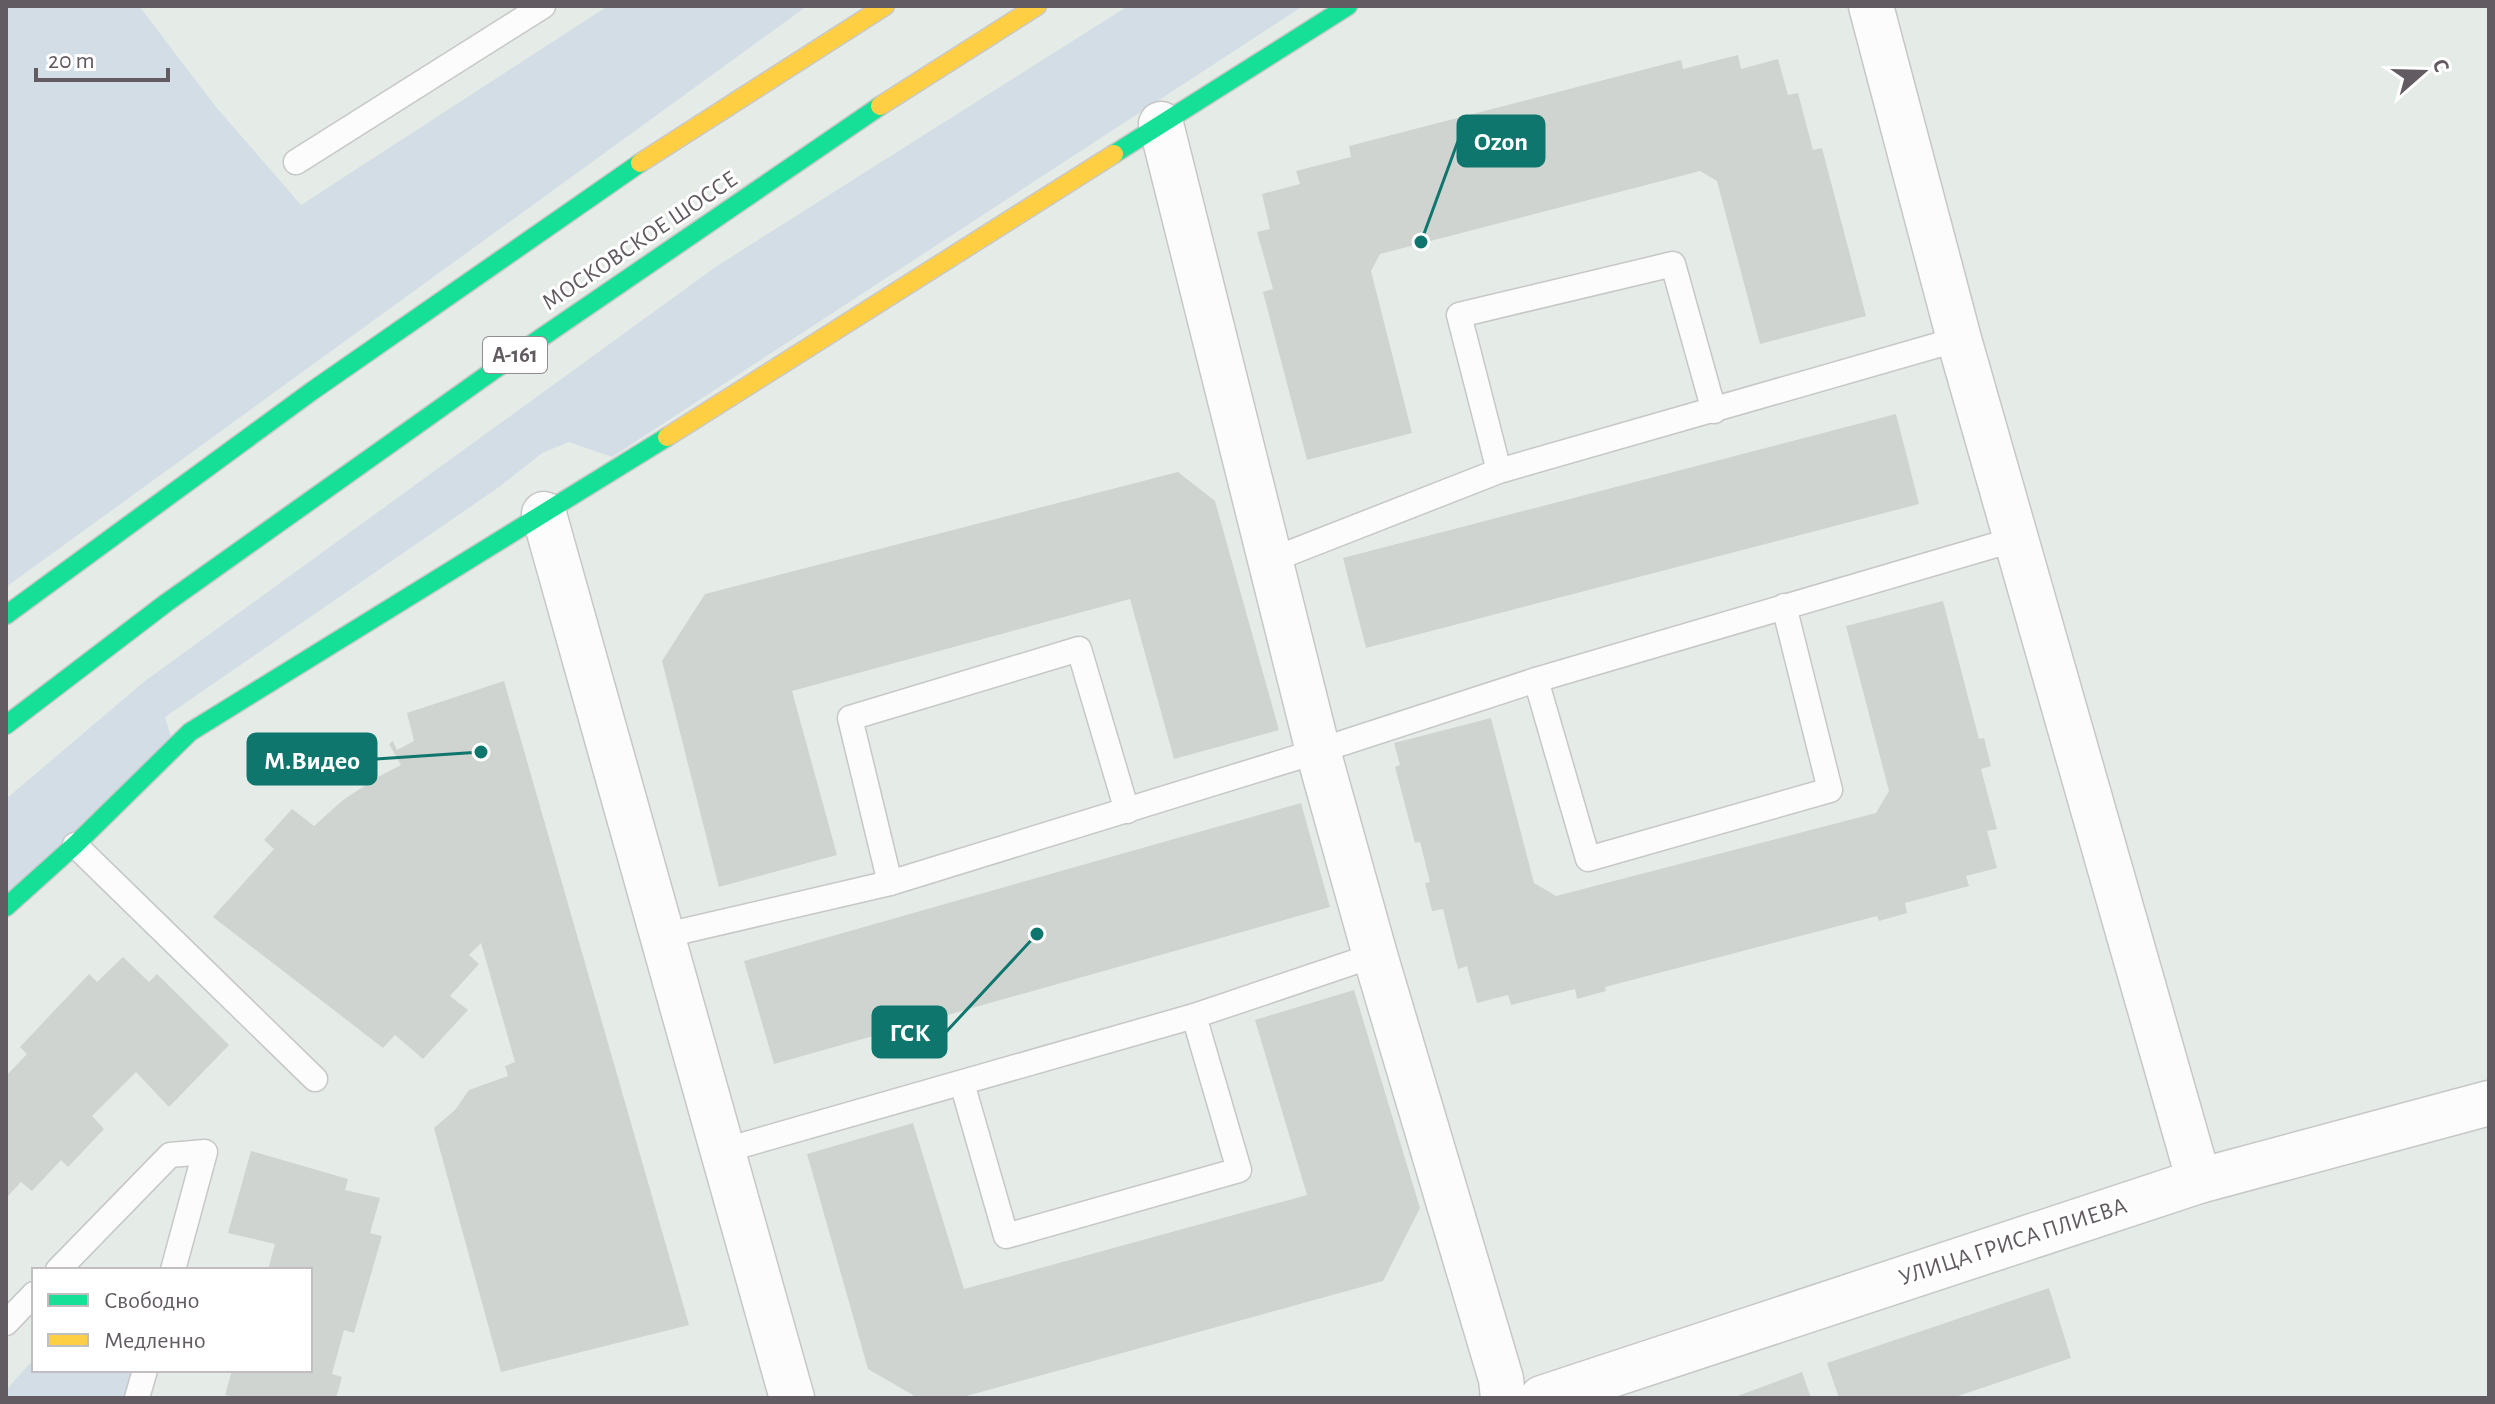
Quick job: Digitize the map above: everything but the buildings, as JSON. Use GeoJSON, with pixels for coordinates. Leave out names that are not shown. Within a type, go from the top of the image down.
{"type":"FeatureCollection","features":[{"type":"Feature","properties":{"kind":"main road"},"geometry":{"type":"LineString","coordinates":[[6,615],[312,391],[598,191],[885,6]]}},
{"type":"Feature","properties":{"kind":"main road","name":"МОСКОВСКОЕ ШОССЕ"},"geometry":{"type":"LineString","coordinates":[[6,725],[166,603],[494,370],[876,108],[1037,6]]}},
{"type":"Feature","properties":{"kind":"main road"},"geometry":{"type":"LineString","coordinates":[[6,907],[75,845],[190,732],[544,514],[1348,6]]}},
{"type":"Feature","properties":{"kind":"street"},"geometry":{"type":"LineString","coordinates":[[1871,6],[1959,339],[2199,1181]]}},
{"type":"Feature","properties":{"kind":"street"},"geometry":{"type":"LineString","coordinates":[[1161,124],[1318,751],[1496,1364],[1503,1398]]}},
{"type":"Feature","properties":{"kind":"street"},"geometry":{"type":"LineString","coordinates":[[544,514],[792,1398]]}},
{"type":"Feature","properties":{"kind":"street","name":"УЛИЦА ГРИСА ПЛИЕВА"},"geometry":{"type":"LineString","coordinates":[[1542,1398],[2199,1181],[2489,1103]]}},
{"type":"Feature","properties":{"kind":"lane"},"geometry":{"type":"LineString","coordinates":[[296,162],[543,6]]}},
{"type":"Feature","properties":{"kind":"lane"},"geometry":{"type":"LineString","coordinates":[[1499,471],[1459,315],[1673,264],[1714,411]]}},
{"type":"Feature","properties":{"kind":"lane"},"geometry":{"type":"LineString","coordinates":[[1269,561],[1499,471],[1959,339]]}},
{"type":"Feature","properties":{"kind":"lane"},"geometry":{"type":"LineString","coordinates":[[662,936],[890,883],[1536,680],[2016,539]]}},
{"type":"Feature","properties":{"kind":"lane"},"geometry":{"type":"LineString","coordinates":[[1536,680],[1588,859],[1830,790],[1784,606]]}},
{"type":"Feature","properties":{"kind":"lane"},"geometry":{"type":"LineString","coordinates":[[890,883],[850,718],[1079,649],[1127,811]]}},
{"type":"Feature","properties":{"kind":"lane"},"geometry":{"type":"LineString","coordinates":[[75,845],[315,1079]]}},
{"type":"Feature","properties":{"kind":"lane"},"geometry":{"type":"LineString","coordinates":[[722,1151],[1194,1016],[1375,955]]}},
{"type":"Feature","properties":{"kind":"lane"},"geometry":{"type":"LineString","coordinates":[[962,1083],[1006,1236],[1239,1170],[1194,1016]]}},
{"type":"Feature","properties":{"kind":"lane"},"geometry":{"type":"LineString","coordinates":[[60,1268],[170,1155],[205,1152],[174,1268]]}},
{"type":"Feature","properties":{"kind":"lane"},"geometry":{"type":"LineString","coordinates":[[6,1323],[32,1296]]}},
{"type":"Feature","properties":{"kind":"lane"},"geometry":{"type":"LineString","coordinates":[[137,1398],[144,1372]]}},
{"type":"Feature","properties":{"kind":"shaded area"},"geometry":{"type":"Polygon","coordinates":[[[6,6],[139,6],[216,107],[301,205],[608,6],[807,6],[6,587],[6,6]]]}},
{"type":"Feature","properties":{"kind":"shaded area"},"geometry":{"type":"Polygon","coordinates":[[[1128,6],[1303,6],[612,457],[569,442],[542,453],[499,487],[165,717],[172,740],[6,898],[6,799],[145,681],[717,266],[1128,6]]]}},
{"type":"Feature","properties":{"kind":"shaded area"},"geometry":{"type":"Polygon","coordinates":[[[32,1361],[32,1372],[130,1372],[124,1398],[6,1398],[6,1390],[32,1361]]]}},
{"type":"Feature","properties":{"kind":"traffic: fast"},"geometry":{"type":"LineString","coordinates":[[1114,154],[1348,6]]}},
{"type":"Feature","properties":{"kind":"traffic: fast"},"geometry":{"type":"LineString","coordinates":[[6,725],[166,603],[494,370],[880,106]]}},
{"type":"Feature","properties":{"kind":"traffic: fast"},"geometry":{"type":"LineString","coordinates":[[6,615],[312,391],[640,163]]}},
{"type":"Feature","properties":{"kind":"traffic: fast"},"geometry":{"type":"LineString","coordinates":[[6,907],[75,845],[190,732],[667,437]]}},
{"type":"Feature","properties":{"kind":"traffic: slow"},"geometry":{"type":"LineString","coordinates":[[640,163],[885,6]]}},
{"type":"Feature","properties":{"kind":"traffic: slow"},"geometry":{"type":"LineString","coordinates":[[880,106],[1037,6]]}},
{"type":"Feature","properties":{"kind":"traffic: slow"},"geometry":{"type":"LineString","coordinates":[[667,437],[1114,154]]}},
{"type":"Feature","properties":{"kind":"place","name":"Ozon"},"geometry":{"type":"Point","coordinates":[1421,242]}},
{"type":"Feature","properties":{"kind":"place","name":"М.Видео"},"geometry":{"type":"Point","coordinates":[481,752]}},
{"type":"Feature","properties":{"kind":"place","name":"ГСК"},"geometry":{"type":"Point","coordinates":[1037,934]}}]}
